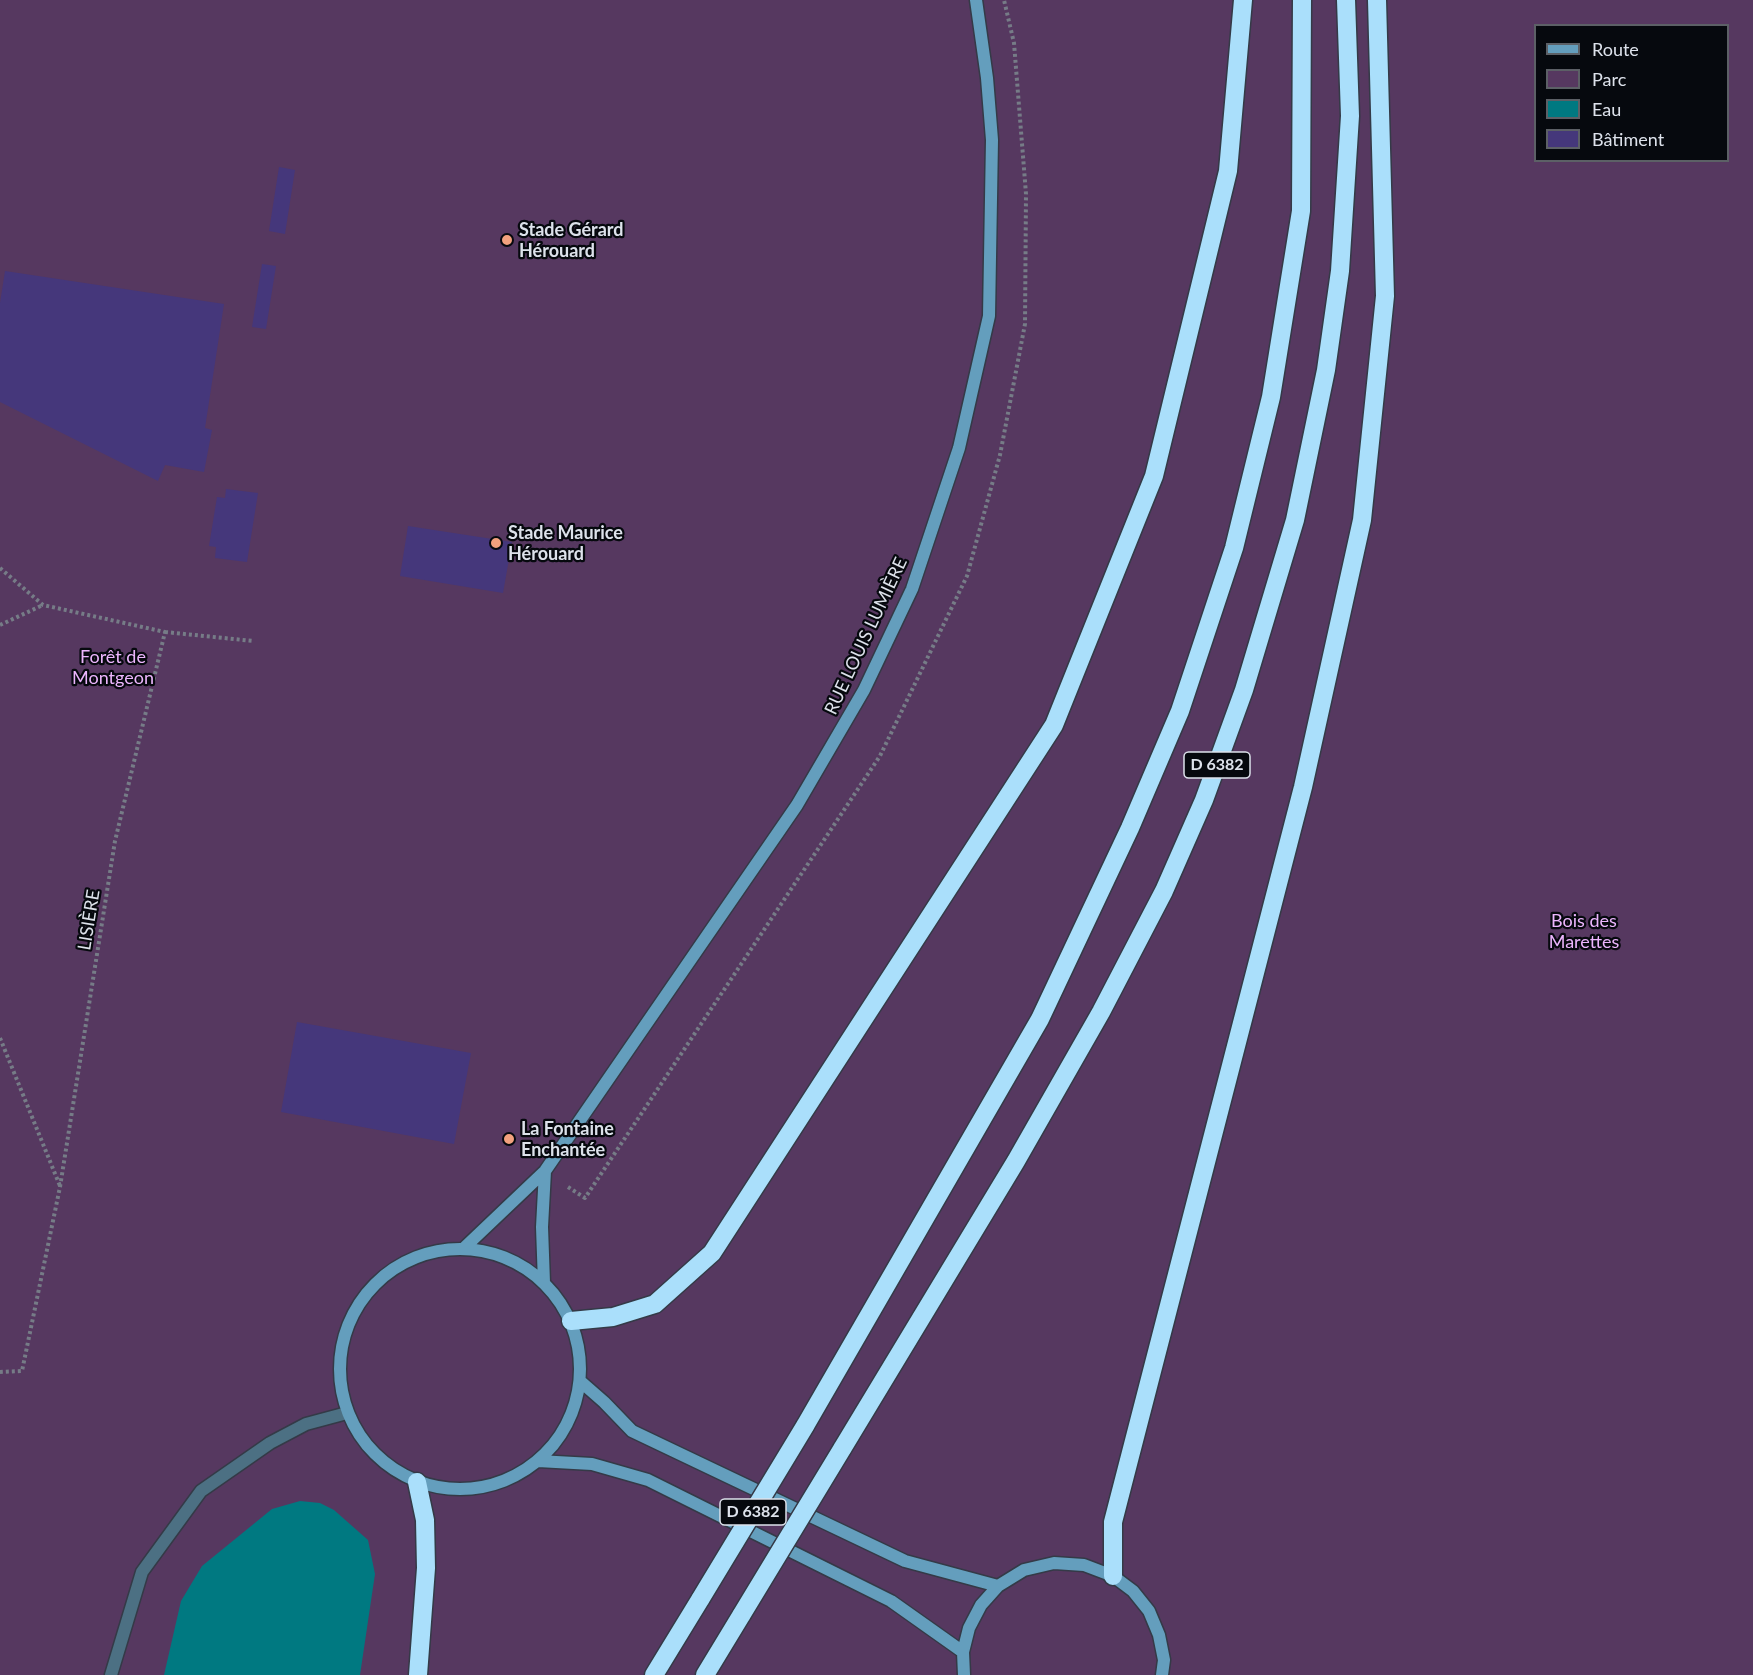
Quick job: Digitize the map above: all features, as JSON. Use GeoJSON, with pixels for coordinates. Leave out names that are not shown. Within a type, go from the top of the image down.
{"type":"FeatureCollection","features":[{"type":"Feature","properties":{"kind":"highway"},"geometry":{"type":"LineString","coordinates":[[570,1321],[613,1317],[655,1304],[712,1253],[1054,725],[1154,476],[1228,171],[1242,0]]}},
{"type":"Feature","properties":{"kind":"highway","name":"D 6382"},"geometry":{"type":"LineString","coordinates":[[654,1675],[805,1426],[1040,1019],[1130,828],[1180,711],[1234,548],[1271,397],[1301,211],[1302,0]]}},
{"type":"Feature","properties":{"kind":"highway","name":"D 6382"},"geometry":{"type":"LineString","coordinates":[[705,1675],[1016,1161],[1101,1012],[1164,891],[1200,810],[1244,690],[1295,520],[1328,359],[1340,271],[1350,116],[1347,0]]}},
{"type":"Feature","properties":{"kind":"highway"},"geometry":{"type":"LineString","coordinates":[[1113,1576],[1113,1522],[1303,787],[1362,520],[1385,296],[1377,0]]}},
{"type":"Feature","properties":{"kind":"highway"},"geometry":{"type":"LineString","coordinates":[[417,1482],[425,1520],[426,1568],[418,1675]]}},
{"type":"Feature","properties":{"kind":"main road","name":"RUE LOUIS LUMIÈRE"},"geometry":{"type":"LineString","coordinates":[[465,1247],[545,1171],[797,805],[864,690],[912,589],[959,448],[989,316],[992,140],[987,78],[976,0]]}},
{"type":"Feature","properties":{"kind":"main road"},"geometry":{"type":"LineString","coordinates":[[544,1283],[542,1227],[545,1171]]}},
{"type":"Feature","properties":{"kind":"main road"},"geometry":{"type":"LineString","coordinates":[[465,1247],[494,1252],[521,1264],[544,1283],[559,1300],[570,1321],[579,1350],[580,1381],[573,1411],[558,1438],[538,1461],[511,1478],[480,1488],[448,1490],[417,1482],[387,1466],[363,1442],[347,1413],[338,1374],[343,1334],[361,1298],[389,1270],[425,1252],[465,1247]]}},
{"type":"Feature","properties":{"kind":"main road"},"geometry":{"type":"LineString","coordinates":[[580,1381],[632,1431],[905,1561],[998,1586]]}},
{"type":"Feature","properties":{"kind":"main road"},"geometry":{"type":"LineString","coordinates":[[538,1461],[592,1464],[648,1480],[891,1601],[963,1652]]}},
{"type":"Feature","properties":{"kind":"main road"},"geometry":{"type":"LineString","coordinates":[[964,1675],[963,1652],[969,1628],[981,1605],[998,1586],[1024,1570],[1054,1563],[1084,1565],[1113,1576],[1133,1591],[1149,1611],[1159,1635],[1164,1660],[1162,1675]]}},
{"type":"Feature","properties":{"kind":"street"},"geometry":{"type":"LineString","coordinates":[[111,1675],[142,1572],[201,1491],[270,1443],[306,1424],[347,1413]]}},
{"type":"Feature","properties":{"kind":"path"},"geometry":{"type":"LineString","coordinates":[[0,568],[44,605],[165,632],[253,641]]}},
{"type":"Feature","properties":{"kind":"path"},"geometry":{"type":"LineString","coordinates":[[0,625],[44,605]]}},
{"type":"Feature","properties":{"kind":"path","name":"LISIÈRE"},"geometry":{"type":"LineString","coordinates":[[0,1372],[22,1371],[60,1187],[115,841],[165,632]]}},
{"type":"Feature","properties":{"kind":"path"},"geometry":{"type":"LineString","coordinates":[[0,1038],[60,1187]]}},
{"type":"Feature","properties":{"kind":"green space"},"geometry":{"type":"Polygon","coordinates":[[[0,0],[1753,0],[1753,1675],[0,1675],[0,0]]]}},
{"type":"Feature","properties":{"kind":"water"},"geometry":{"type":"Polygon","coordinates":[[[300,1501],[320,1503],[334,1510],[368,1540],[375,1574],[360,1675],[164,1675],[181,1601],[202,1566],[272,1509],[300,1501]]]}},
{"type":"Feature","properties":{"kind":"building"},"geometry":{"type":"Polygon","coordinates":[[[279,167],[295,170],[285,234],[269,231],[279,167]]]}},
{"type":"Feature","properties":{"kind":"building"},"geometry":{"type":"Polygon","coordinates":[[[262,264],[276,266],[266,329],[252,327],[262,264]]]}},
{"type":"Feature","properties":{"kind":"building"},"geometry":{"type":"Polygon","coordinates":[[[5,271],[224,304],[205,428],[212,430],[204,472],[165,465],[158,481],[0,402],[0,303],[5,271]]]}},
{"type":"Feature","properties":{"kind":"building"},"geometry":{"type":"Polygon","coordinates":[[[226,489],[258,493],[247,562],[215,558],[216,547],[209,546],[217,497],[225,498],[226,489]]]}},
{"type":"Feature","properties":{"kind":"building"},"geometry":{"type":"Polygon","coordinates":[[[408,526],[512,542],[503,593],[400,576],[408,526]]]}},
{"type":"Feature","properties":{"kind":"building"},"geometry":{"type":"Polygon","coordinates":[[[297,1022],[471,1053],[454,1144],[281,1112],[297,1022]]]}},
{"type":"Feature","properties":{"kind":"place","name":"Stade Gérard Hérouard"},"geometry":{"type":"Point","coordinates":[507,240]}},
{"type":"Feature","properties":{"kind":"place","name":"Stade Maurice Hérouard"},"geometry":{"type":"Point","coordinates":[496,543]}},
{"type":"Feature","properties":{"kind":"place","name":"La Fontaine Enchantée"},"geometry":{"type":"Point","coordinates":[509,1139]}},
{"type":"Feature","properties":{"kind":"park label","name":"Forêt de Montgeon"},"geometry":{"type":"Point","coordinates":[113,667]}},
{"type":"Feature","properties":{"kind":"park label","name":"Bois des Marettes"},"geometry":{"type":"Point","coordinates":[1584,931]}}]}
